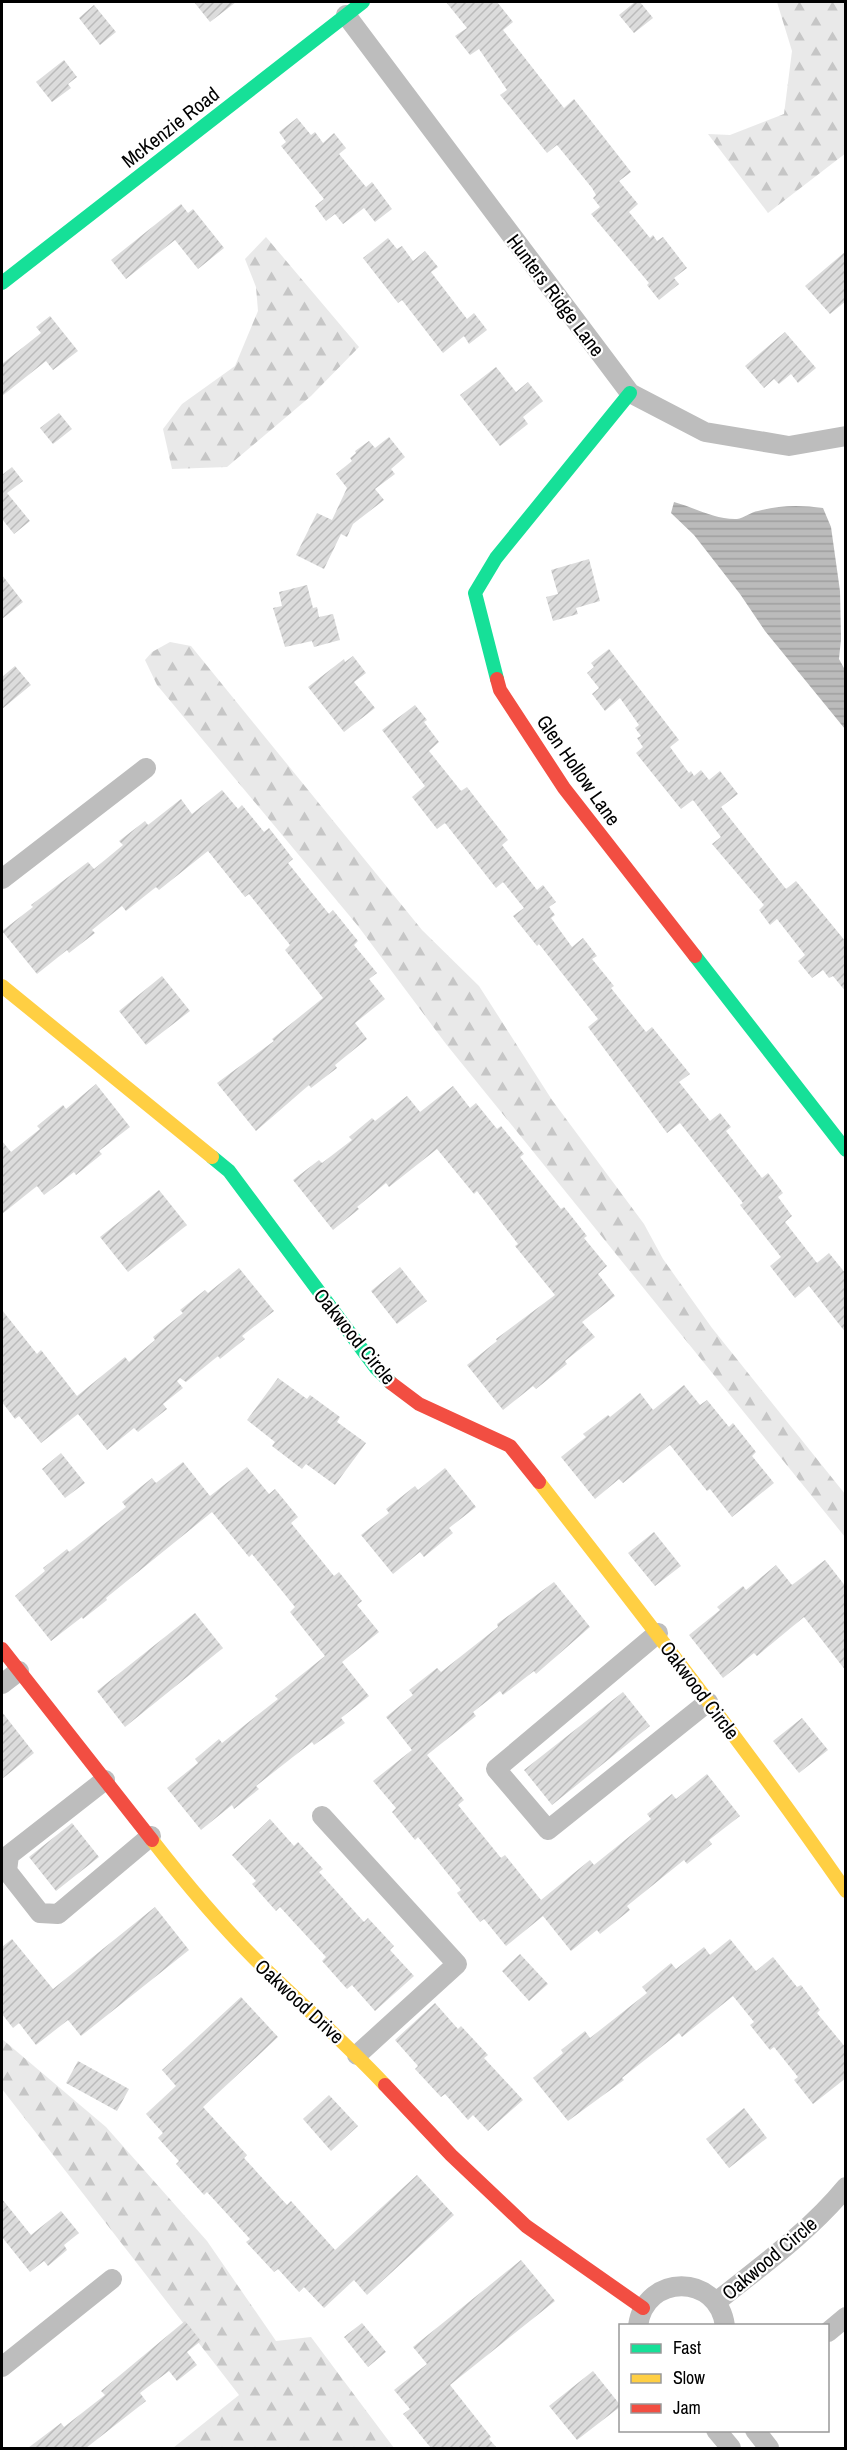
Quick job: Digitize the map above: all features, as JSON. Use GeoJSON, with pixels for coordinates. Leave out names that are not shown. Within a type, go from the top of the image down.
{"type":"FeatureCollection","features":[{"type":"Feature","properties":{"kind":"street","name":"McKenzie Road"},"geometry":{"type":"LineString","coordinates":[[2,283],[363,2]]}},
{"type":"Feature","properties":{"kind":"street","name":"Hunters Ridge Lane"},"geometry":{"type":"LineString","coordinates":[[346,15],[630,393],[705,432],[789,446],[846,436]]}},
{"type":"Feature","properties":{"kind":"street","name":"Glen Hollow Lane"},"geometry":{"type":"LineString","coordinates":[[630,393],[496,558],[475,593],[500,690],[564,788],[846,1150]]}},
{"type":"Feature","properties":{"kind":"street"},"geometry":{"type":"LineString","coordinates":[[2,879],[146,768]]}},
{"type":"Feature","properties":{"kind":"street","name":"Oakwood Circle"},"geometry":{"type":"LineString","coordinates":[[2,986],[229,1171],[362,1350],[395,1387],[419,1404],[510,1446],[658,1633],[788,1807],[846,1891]]}},
{"type":"Feature","properties":{"kind":"street"},"geometry":{"type":"LineString","coordinates":[[658,1633],[496,1769],[548,1830],[708,1702]]}},
{"type":"Feature","properties":{"kind":"street","name":"Oakwood Drive"},"geometry":{"type":"LineString","coordinates":[[2,1649],[196,1896],[247,1950],[357,2055],[451,2155],[526,2226],[640,2317]]}},
{"type":"Feature","properties":{"kind":"street"},"geometry":{"type":"LineString","coordinates":[[2,1684],[19,1671]]}},
{"type":"Feature","properties":{"kind":"street"},"geometry":{"type":"LineString","coordinates":[[105,1780],[9,1855],[7,1871],[40,1913],[58,1914],[151,1836]]}},
{"type":"Feature","properties":{"kind":"street"},"geometry":{"type":"LineString","coordinates":[[322,1816],[457,1964],[357,2055]]}},
{"type":"Feature","properties":{"kind":"street","name":"Oakwood Circle"},"geometry":{"type":"LineString","coordinates":[[716,2302],[800,2234],[846,2187]]}},
{"type":"Feature","properties":{"kind":"street"},"geometry":{"type":"LineString","coordinates":[[2,2364],[112,2279]]}},
{"type":"Feature","properties":{"kind":"street","name":"Oakwood Circle"},"geometry":{"type":"LineString","coordinates":[[640,2317],[652,2297],[664,2289],[679,2285],[693,2287],[707,2293],[716,2302],[724,2316],[725,2324]]}},
{"type":"Feature","properties":{"kind":"street"},"geometry":{"type":"LineString","coordinates":[[829,2331],[846,2317]]}},
{"type":"Feature","properties":{"kind":"street"},"geometry":{"type":"LineString","coordinates":[[718,2432],[731,2448]]}},
{"type":"Feature","properties":{"kind":"street"},"geometry":{"type":"LineString","coordinates":[[757,2432],[769,2448]]}},
{"type":"Feature","properties":{"kind":"green space"},"geometry":{"type":"Polygon","coordinates":[[[777,2],[845,2],[846,153],[768,213],[708,134],[730,135],[784,114],[792,51],[777,2]]]}},
{"type":"Feature","properties":{"kind":"green space"},"geometry":{"type":"Polygon","coordinates":[[[266,237],[359,347],[311,396],[227,467],[172,469],[163,429],[182,404],[235,366],[258,311],[256,287],[245,259],[266,237]]]}},
{"type":"Feature","properties":{"kind":"green space"},"geometry":{"type":"Polygon","coordinates":[[[170,642],[191,646],[422,930],[479,986],[552,1100],[644,1224],[663,1259],[712,1328],[845,1494],[845,1537],[446,1044],[358,926],[157,685],[145,660],[152,652],[170,642]]]}},
{"type":"Feature","properties":{"kind":"green space"},"geometry":{"type":"Polygon","coordinates":[[[2,2039],[106,2127],[207,2241],[276,2341],[311,2337],[394,2448],[173,2448],[239,2395],[2,2089],[2,2039]]]}},
{"type":"Feature","properties":{"kind":"shaded area"},"geometry":{"type":"Polygon","coordinates":[[[674,502],[729,519],[782,507],[823,508],[831,527],[840,591],[839,659],[845,670],[845,729],[765,631],[740,594],[694,535],[671,513],[674,502]]]}},
{"type":"Feature","properties":{"kind":"building"},"geometry":{"type":"Polygon","coordinates":[[[194,2],[236,2],[210,22],[194,2]]]}},
{"type":"Feature","properties":{"kind":"building"},"geometry":{"type":"Polygon","coordinates":[[[446,2],[497,2],[513,22],[503,30],[564,108],[574,99],[631,172],[619,181],[638,204],[629,212],[650,238],[653,235],[657,241],[663,237],[687,268],[674,278],[679,284],[659,300],[647,285],[649,283],[591,214],[600,207],[593,198],[596,195],[592,188],[557,145],[547,153],[500,95],[507,90],[479,49],[470,55],[455,36],[467,28],[446,2]]]}},
{"type":"Feature","properties":{"kind":"building"},"geometry":{"type":"Polygon","coordinates":[[[635,2],[640,2],[653,18],[634,33],[619,15],[635,2]]]}},
{"type":"Feature","properties":{"kind":"building"},"geometry":{"type":"Polygon","coordinates":[[[94,5],[116,32],[100,45],[79,18],[94,5]]]}},
{"type":"Feature","properties":{"kind":"building"},"geometry":{"type":"Polygon","coordinates":[[[64,60],[77,77],[68,84],[71,88],[52,102],[36,82],[64,60]]]}},
{"type":"Feature","properties":{"kind":"building"},"geometry":{"type":"Polygon","coordinates":[[[297,118],[311,135],[315,132],[323,143],[334,133],[346,148],[339,154],[366,187],[372,182],[392,209],[375,222],[364,208],[343,224],[335,214],[326,221],[315,206],[324,199],[281,146],[286,142],[279,132],[297,118]]]}},
{"type":"Feature","properties":{"kind":"building"},"geometry":{"type":"Polygon","coordinates":[[[181,204],[188,213],[193,209],[224,248],[198,269],[175,240],[126,279],[111,260],[181,204]]]}},
{"type":"Feature","properties":{"kind":"building"},"geometry":{"type":"Polygon","coordinates":[[[388,238],[397,249],[402,246],[413,261],[425,251],[438,267],[431,272],[467,319],[474,313],[487,330],[469,344],[464,336],[443,353],[402,300],[398,303],[363,258],[388,238]]]}},
{"type":"Feature","properties":{"kind":"building"},"geometry":{"type":"Polygon","coordinates":[[[846,251],[846,301],[830,314],[805,286],[846,251]]]}},
{"type":"Feature","properties":{"kind":"building"},"geometry":{"type":"Polygon","coordinates":[[[50,316],[78,351],[53,370],[46,361],[2,396],[2,364],[41,333],[36,327],[50,316]]]}},
{"type":"Feature","properties":{"kind":"building"},"geometry":{"type":"Polygon","coordinates":[[[785,332],[816,368],[798,383],[791,374],[779,384],[774,379],[764,388],[745,366],[785,332]]]}},
{"type":"Feature","properties":{"kind":"building"},"geometry":{"type":"Polygon","coordinates":[[[496,367],[516,392],[528,382],[543,401],[523,417],[528,424],[500,446],[460,395],[496,367]]]}},
{"type":"Feature","properties":{"kind":"building"},"geometry":{"type":"Polygon","coordinates":[[[59,413],[72,429],[53,444],[40,428],[59,413]]]}},
{"type":"Feature","properties":{"kind":"building"},"geometry":{"type":"Polygon","coordinates":[[[389,437],[405,457],[391,469],[395,474],[375,489],[384,500],[353,524],[347,537],[341,534],[324,569],[296,555],[317,513],[332,520],[347,488],[336,474],[352,461],[350,458],[356,453],[355,451],[369,441],[375,448],[389,437]]]}},
{"type":"Feature","properties":{"kind":"building"},"geometry":{"type":"Polygon","coordinates":[[[12,467],[23,481],[7,493],[30,521],[14,534],[2,519],[2,475],[12,467]]]}},
{"type":"Feature","properties":{"kind":"building"},"geometry":{"type":"Polygon","coordinates":[[[589,559],[600,601],[576,608],[578,614],[553,621],[546,597],[558,594],[551,570],[589,559]]]}},
{"type":"Feature","properties":{"kind":"building"},"geometry":{"type":"Polygon","coordinates":[[[2,575],[23,602],[2,619],[2,575]]]}},
{"type":"Feature","properties":{"kind":"building"},"geometry":{"type":"Polygon","coordinates":[[[307,585],[313,608],[317,607],[319,617],[333,614],[340,640],[314,647],[312,641],[285,647],[273,608],[282,606],[279,592],[307,585]]]}},
{"type":"Feature","properties":{"kind":"building"},"geometry":{"type":"Polygon","coordinates":[[[609,649],[679,740],[670,747],[689,773],[691,771],[694,776],[701,770],[709,780],[720,771],[738,794],[721,807],[786,889],[796,881],[846,942],[846,992],[833,976],[829,978],[823,970],[812,978],[798,961],[805,955],[777,919],[770,925],[759,910],[764,905],[712,844],[721,837],[693,800],[681,809],[636,753],[643,747],[637,738],[641,736],[635,728],[639,725],[620,698],[605,711],[592,694],[599,688],[587,673],[594,667],[591,663],[609,649]]]}},
{"type":"Feature","properties":{"kind":"building"},"geometry":{"type":"Polygon","coordinates":[[[353,656],[366,673],[354,682],[375,708],[344,732],[308,687],[344,659],[345,662],[353,656]]]}},
{"type":"Feature","properties":{"kind":"building"},"geometry":{"type":"Polygon","coordinates":[[[15,666],[31,685],[2,709],[2,677],[15,666]]]}},
{"type":"Feature","properties":{"kind":"building"},"geometry":{"type":"Polygon","coordinates":[[[415,705],[427,720],[424,722],[439,742],[429,751],[461,791],[467,787],[508,840],[502,845],[537,890],[543,885],[556,902],[549,907],[555,915],[551,918],[572,947],[583,938],[597,956],[592,959],[614,986],[611,988],[646,1032],[652,1027],[690,1074],[679,1082],[710,1121],[720,1113],[731,1127],[726,1131],[762,1178],[768,1173],[783,1193],[778,1197],[792,1216],[785,1222],[817,1263],[829,1253],[846,1274],[846,1333],[809,1286],[795,1298],[770,1266],[781,1257],[740,1205],[743,1203],[680,1123],[667,1133],[588,1027],[598,1019],[539,944],[537,946],[513,916],[524,908],[503,882],[496,888],[445,823],[437,829],[412,797],[425,786],[382,730],[415,705]]]}},
{"type":"Feature","properties":{"kind":"building"},"geometry":{"type":"Polygon","coordinates":[[[222,790],[238,809],[242,805],[264,832],[269,828],[293,859],[288,863],[329,914],[333,910],[358,941],[354,945],[377,973],[369,979],[385,999],[355,1023],[367,1039],[335,1065],[337,1068],[311,1088],[309,1085],[256,1131],[217,1083],[274,1041],[272,1039],[323,998],[285,950],[290,945],[249,894],[245,897],[208,851],[159,890],[156,887],[126,911],[122,906],[92,930],[95,933],[69,953],[67,950],[37,974],[2,931],[33,907],[31,905],[88,862],[94,869],[123,845],[119,841],[145,821],[148,825],[181,799],[192,814],[222,790]]]}},
{"type":"Feature","properties":{"kind":"building"},"geometry":{"type":"Polygon","coordinates":[[[162,976],[190,1011],[146,1045],[119,1011],[162,976]]]}},
{"type":"Feature","properties":{"kind":"building"},"geometry":{"type":"Polygon","coordinates":[[[96,1084],[130,1127],[99,1151],[102,1154],[76,1175],[74,1172],[44,1195],[37,1186],[2,1214],[2,1141],[11,1152],[40,1129],[37,1126],[63,1105],[66,1109],[96,1084]]]}},
{"type":"Feature","properties":{"kind":"building"},"geometry":{"type":"Polygon","coordinates":[[[453,1086],[470,1108],[476,1103],[497,1129],[501,1126],[524,1154],[520,1157],[561,1209],[564,1207],[587,1236],[584,1238],[607,1266],[598,1274],[615,1296],[582,1322],[595,1337],[565,1361],[567,1364],[536,1389],[533,1386],[503,1410],[467,1365],[497,1341],[496,1339],[555,1295],[515,1246],[518,1244],[477,1191],[474,1194],[437,1149],[389,1187],[386,1183],[333,1230],[293,1180],[319,1160],[322,1163],[352,1140],[349,1137],[372,1118],[375,1121],[407,1096],[420,1112],[453,1086]]]}},
{"type":"Feature","properties":{"kind":"building"},"geometry":{"type":"Polygon","coordinates":[[[159,1190],[187,1225],[128,1272],[100,1237],[159,1190]]]}},
{"type":"Feature","properties":{"kind":"building"},"geometry":{"type":"Polygon","coordinates":[[[400,1267],[427,1301],[397,1324],[371,1291],[400,1267]]]}},
{"type":"Feature","properties":{"kind":"building"},"geometry":{"type":"Polygon","coordinates":[[[239,1268],[274,1311],[242,1336],[245,1339],[220,1359],[218,1356],[186,1382],[180,1378],[177,1381],[183,1388],[163,1404],[167,1409],[138,1432],[134,1428],[107,1450],[78,1414],[41,1443],[19,1416],[15,1419],[2,1402],[2,1310],[37,1354],[41,1350],[77,1396],[125,1357],[129,1362],[155,1340],[153,1337],[183,1313],[180,1310],[205,1290],[208,1293],[239,1268]]]}},
{"type":"Feature","properties":{"kind":"building"},"geometry":{"type":"Polygon","coordinates":[[[278,1378],[307,1399],[310,1395],[340,1417],[337,1422],[366,1443],[335,1485],[306,1464],[302,1469],[272,1446],[275,1442],[247,1420],[278,1378]]]}},
{"type":"Feature","properties":{"kind":"building"},"geometry":{"type":"Polygon","coordinates":[[[684,1385],[700,1405],[707,1400],[729,1427],[733,1423],[756,1452],[752,1456],[774,1483],[732,1517],[710,1489],[707,1491],[670,1445],[623,1483],[619,1479],[595,1499],[561,1457],[586,1437],[583,1434],[608,1415],[610,1417],[640,1393],[653,1410],[684,1385]]]}},
{"type":"Feature","properties":{"kind":"building"},"geometry":{"type":"Polygon","coordinates":[[[61,1453],[85,1483],[65,1498],[42,1469],[61,1453]]]}},
{"type":"Feature","properties":{"kind":"building"},"geometry":{"type":"Polygon","coordinates":[[[183,1462],[210,1496],[247,1467],[269,1494],[275,1489],[298,1517],[291,1523],[334,1576],[339,1572],[362,1601],[357,1605],[379,1632],[342,1662],[369,1696],[341,1718],[345,1723],[314,1745],[312,1742],[256,1786],[259,1789],[234,1809],[232,1805],[201,1830],[167,1788],[198,1763],[195,1759],[219,1739],[222,1743],[278,1699],[275,1696],[325,1656],[290,1612],[295,1607],[252,1554],[249,1557],[212,1512],[106,1598],[107,1600],[51,1641],[15,1596],[45,1571],[43,1568],[67,1549],[69,1552],[126,1507],[122,1502],[152,1478],[156,1483],[183,1462]]]}},
{"type":"Feature","properties":{"kind":"building"},"geometry":{"type":"Polygon","coordinates":[[[445,1468],[476,1507],[449,1528],[453,1533],[424,1557],[420,1552],[393,1574],[361,1535],[389,1513],[386,1509],[415,1486],[418,1490],[445,1468]]]}},
{"type":"Feature","properties":{"kind":"building"},"geometry":{"type":"Polygon","coordinates":[[[654,1532],[681,1566],[655,1586],[628,1553],[654,1532]]]}},
{"type":"Feature","properties":{"kind":"building"},"geometry":{"type":"Polygon","coordinates":[[[825,1560],[846,1587],[846,1671],[804,1617],[757,1656],[754,1653],[723,1678],[689,1635],[720,1610],[717,1607],[743,1586],[746,1590],[776,1565],[792,1585],[825,1560]]]}},
{"type":"Feature","properties":{"kind":"building"},"geometry":{"type":"Polygon","coordinates":[[[554,1582],[590,1627],[536,1674],[534,1671],[503,1695],[500,1691],[473,1712],[476,1716],[427,1755],[464,1800],[458,1805],[501,1858],[505,1855],[541,1900],[590,1860],[594,1865],[651,1819],[647,1814],[672,1794],[676,1799],[707,1774],[740,1816],[709,1840],[712,1844],[687,1864],[684,1860],[627,1906],[630,1910],[600,1934],[597,1930],[571,1951],[543,1916],[506,1946],[484,1919],[480,1922],[457,1893],[461,1890],[418,1837],[415,1840],[392,1812],[396,1808],[373,1781],[412,1750],[386,1717],[413,1695],[409,1690],[437,1668],[441,1672],[498,1627],[497,1624],[554,1582]]]}},
{"type":"Feature","properties":{"kind":"building"},"geometry":{"type":"Polygon","coordinates":[[[195,1613],[223,1648],[125,1727],[97,1691],[195,1613]]]}},
{"type":"Feature","properties":{"kind":"building"},"geometry":{"type":"Polygon","coordinates":[[[623,1692],[650,1726],[552,1805],[524,1770],[623,1692]]]}},
{"type":"Feature","properties":{"kind":"building"},"geometry":{"type":"Polygon","coordinates":[[[2,1712],[34,1753],[2,1779],[2,1712]]]}},
{"type":"Feature","properties":{"kind":"building"},"geometry":{"type":"Polygon","coordinates":[[[802,1718],[828,1750],[799,1773],[773,1741],[802,1718]]]}},
{"type":"Feature","properties":{"kind":"building"},"geometry":{"type":"Polygon","coordinates":[[[270,1819],[294,1846],[298,1842],[323,1869],[319,1872],[364,1922],[368,1918],[394,1946],[390,1950],[414,1976],[375,2011],[352,1985],[347,1989],[322,1961],[326,1957],[280,1907],[276,1911],[252,1884],[256,1881],[232,1855],[270,1819]]]}},
{"type":"Feature","properties":{"kind":"building"},"geometry":{"type":"Polygon","coordinates":[[[72,1823],[99,1857],[56,1891],[29,1857],[72,1823]]]}},
{"type":"Feature","properties":{"kind":"building"},"geometry":{"type":"Polygon","coordinates":[[[155,1907],[189,1950],[81,2036],[68,2020],[36,2045],[19,2023],[13,2028],[2,2014],[2,1947],[12,1939],[53,1989],[155,1907]]]}},
{"type":"Feature","properties":{"kind":"building"},"geometry":{"type":"Polygon","coordinates":[[[730,1939],[756,1971],[773,1957],[797,1987],[801,1985],[820,2010],[817,2013],[846,2048],[846,2078],[813,2104],[794,2080],[798,2077],[774,2047],[770,2050],[750,2025],[754,2022],[733,1996],[682,2037],[679,2033],[622,2078],[624,2080],[568,2121],[533,2078],[563,2053],[561,2050],[585,2031],[590,2038],[647,1993],[642,1987],[671,1963],[676,1969],[704,1947],[710,1955],[730,1939]]]}},
{"type":"Feature","properties":{"kind":"building"},"geometry":{"type":"Polygon","coordinates":[[[520,1954],[548,1984],[529,2001],[502,1971],[520,1954]]]}},
{"type":"Feature","properties":{"kind":"building"},"geometry":{"type":"Polygon","coordinates":[[[241,1997],[278,2037],[203,2107],[247,2155],[244,2158],[287,2205],[291,2201],[335,2250],[417,2175],[454,2215],[367,2295],[354,2280],[324,2308],[304,2287],[299,2292],[278,2269],[274,2272],[246,2242],[250,2239],[207,2192],[204,2195],[176,2164],[179,2161],[158,2138],[163,2133],[146,2114],[176,2086],[162,2070],[241,1997]]]}},
{"type":"Feature","properties":{"kind":"building"},"geometry":{"type":"Polygon","coordinates":[[[435,2003],[458,2029],[461,2026],[488,2055],[484,2058],[523,2100],[488,2131],[473,2115],[468,2120],[445,2094],[441,2097],[415,2069],[418,2066],[395,2040],[435,2003]]]}},
{"type":"Feature","properties":{"kind":"building"},"geometry":{"type":"Polygon","coordinates":[[[78,2061],[129,2089],[117,2111],[66,2083],[78,2061]]]}},
{"type":"Feature","properties":{"kind":"building"},"geometry":{"type":"Polygon","coordinates":[[[329,2095],[358,2126],[331,2151],[303,2119],[329,2095]]]}},
{"type":"Feature","properties":{"kind":"building"},"geometry":{"type":"Polygon","coordinates":[[[744,2108],[767,2138],[729,2168],[706,2139],[744,2108]]]}},
{"type":"Feature","properties":{"kind":"building"},"geometry":{"type":"Polygon","coordinates":[[[2,2199],[31,2235],[61,2211],[79,2233],[64,2245],[67,2250],[48,2266],[44,2261],[30,2272],[2,2237],[2,2199]]]}},
{"type":"Feature","properties":{"kind":"building"},"geometry":{"type":"Polygon","coordinates":[[[521,2260],[555,2301],[450,2385],[497,2448],[431,2448],[403,2414],[410,2409],[394,2390],[427,2364],[413,2347],[521,2260]]]}},
{"type":"Feature","properties":{"kind":"building"},"geometry":{"type":"Polygon","coordinates":[[[185,2321],[201,2341],[187,2352],[197,2365],[177,2381],[169,2371],[140,2393],[146,2401],[86,2448],[28,2448],[61,2423],[64,2427],[105,2395],[101,2391],[185,2321]]]}},
{"type":"Feature","properties":{"kind":"building"},"geometry":{"type":"Polygon","coordinates":[[[362,2323],[386,2352],[368,2367],[344,2337],[362,2323]]]}},
{"type":"Feature","properties":{"kind":"building"},"geometry":{"type":"Polygon","coordinates":[[[593,2371],[619,2404],[619,2408],[577,2440],[549,2406],[593,2371]]]}},
{"type":"Feature","properties":{"kind":"traffic: fast"},"geometry":{"type":"LineString","coordinates":[[2,283],[363,2]]}},
{"type":"Feature","properties":{"kind":"traffic: fast"},"geometry":{"type":"LineString","coordinates":[[497,679],[475,593],[496,558],[630,393]]}},
{"type":"Feature","properties":{"kind":"traffic: fast"},"geometry":{"type":"LineString","coordinates":[[695,956],[846,1150]]}},
{"type":"Feature","properties":{"kind":"traffic: fast"},"geometry":{"type":"LineString","coordinates":[[212,1157],[229,1171],[376,1368],[391,1383]]}},
{"type":"Feature","properties":{"kind":"traffic: slow"},"geometry":{"type":"LineString","coordinates":[[2,986],[212,1157]]}},
{"type":"Feature","properties":{"kind":"traffic: slow"},"geometry":{"type":"LineString","coordinates":[[539,1482],[734,1736],[846,1891]]}},
{"type":"Feature","properties":{"kind":"traffic: slow"},"geometry":{"type":"LineString","coordinates":[[152,1840],[201,1901],[240,1944],[385,2085]]}},
{"type":"Feature","properties":{"kind":"traffic: jam"},"geometry":{"type":"LineString","coordinates":[[497,679],[500,690],[564,788],[695,956]]}},
{"type":"Feature","properties":{"kind":"traffic: jam"},"geometry":{"type":"LineString","coordinates":[[391,1383],[419,1404],[510,1446],[539,1482]]}},
{"type":"Feature","properties":{"kind":"traffic: jam"},"geometry":{"type":"LineString","coordinates":[[2,1649],[152,1840]]}},
{"type":"Feature","properties":{"kind":"traffic: jam"},"geometry":{"type":"LineString","coordinates":[[385,2085],[451,2155],[526,2226],[643,2308]]}}]}
